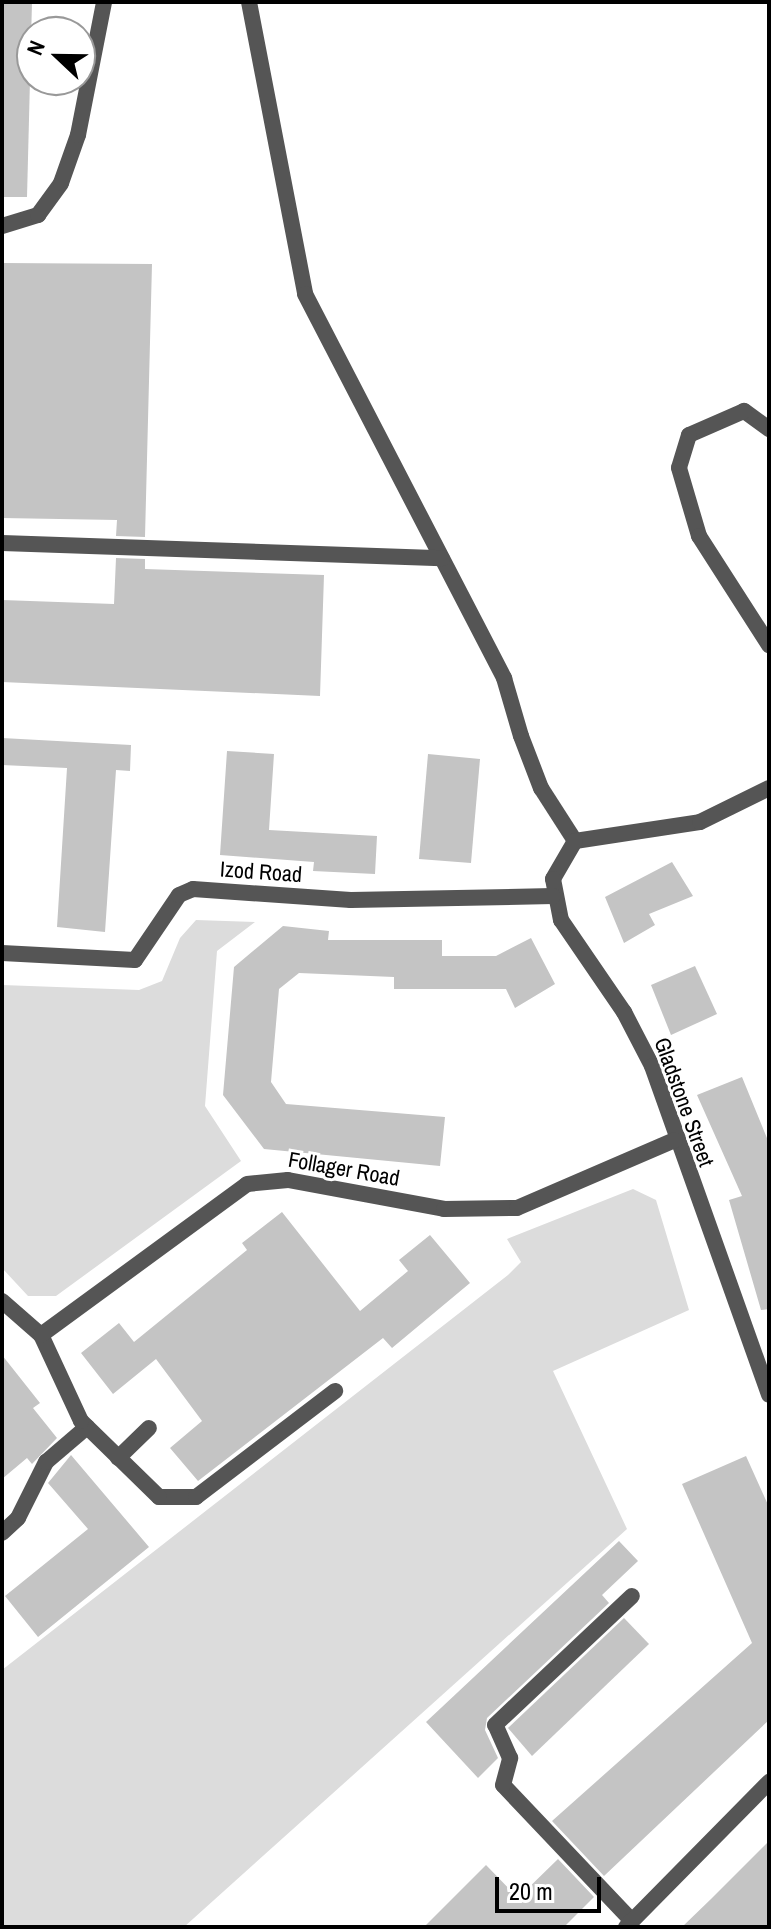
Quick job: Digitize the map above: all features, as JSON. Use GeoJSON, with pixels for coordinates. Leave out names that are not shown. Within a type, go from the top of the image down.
{"type":"FeatureCollection","features":[{"type":"Feature","properties":{"kind":"street"},"geometry":{"type":"LineString","coordinates":[[2,226],[38,215],[61,183],[78,135],[104,2]]}},
{"type":"Feature","properties":{"kind":"street"},"geometry":{"type":"LineString","coordinates":[[249,2],[305,294],[504,678],[541,788],[575,841]]}},
{"type":"Feature","properties":{"kind":"street"},"geometry":{"type":"LineString","coordinates":[[769,429],[744,411],[689,435],[679,468],[699,536],[769,645]]}},
{"type":"Feature","properties":{"kind":"street"},"geometry":{"type":"LineString","coordinates":[[2,543],[442,558]]}},
{"type":"Feature","properties":{"kind":"street"},"geometry":{"type":"LineString","coordinates":[[553,896],[556,865],[575,841],[700,822],[769,788]]}},
{"type":"Feature","properties":{"kind":"street","name":"Izod Road"},"geometry":{"type":"LineString","coordinates":[[2,953],[135,960],[179,895],[193,889],[351,900],[553,896]]}},
{"type":"Feature","properties":{"kind":"street","name":"Gladstone Street"},"geometry":{"type":"LineString","coordinates":[[553,896],[561,920],[624,1012],[652,1066],[675,1140],[769,1395]]}},
{"type":"Feature","properties":{"kind":"street","name":"Follager Road"},"geometry":{"type":"LineString","coordinates":[[41,1335],[247,1184],[288,1180],[444,1209],[517,1208],[675,1140]]}},
{"type":"Feature","properties":{"kind":"street"},"geometry":{"type":"LineString","coordinates":[[2,1301],[41,1335],[68,1401],[87,1427],[159,1497],[196,1497],[335,1391]]}},
{"type":"Feature","properties":{"kind":"street"},"geometry":{"type":"LineString","coordinates":[[2,1533],[18,1518],[46,1462],[87,1427]]}},
{"type":"Feature","properties":{"kind":"street"},"geometry":{"type":"LineString","coordinates":[[118,1458],[149,1428]]}},
{"type":"Feature","properties":{"kind":"street"},"geometry":{"type":"LineString","coordinates":[[632,1596],[495,1725],[510,1758],[503,1785],[629,1924],[769,1782]]}},
{"type":"Feature","properties":{"kind":"shaded area"},"geometry":{"type":"Polygon","coordinates":[[[196,920],[255,922],[217,951],[205,1106],[241,1161],[56,1296],[28,1296],[2,1268],[2,985],[139,990],[162,981],[180,938],[196,920]]]}},
{"type":"Feature","properties":{"kind":"shaded area"},"geometry":{"type":"Polygon","coordinates":[[[633,1189],[656,1200],[689,1310],[553,1371],[627,1529],[184,1927],[2,1927],[2,1670],[508,1275],[521,1262],[507,1239],[633,1189]]]}},
{"type":"Feature","properties":{"kind":"building"},"geometry":{"type":"Polygon","coordinates":[[[2,2],[32,2],[32,16],[16,16],[16,96],[30,96],[27,197],[2,197],[2,2]]]}},
{"type":"Feature","properties":{"kind":"building"},"geometry":{"type":"Polygon","coordinates":[[[2,263],[152,264],[145,537],[116,536],[117,520],[2,518],[2,263]]]}},
{"type":"Feature","properties":{"kind":"building"},"geometry":{"type":"Polygon","coordinates":[[[116,558],[145,559],[145,569],[324,575],[320,696],[2,682],[2,600],[114,604],[116,558]]]}},
{"type":"Feature","properties":{"kind":"building"},"geometry":{"type":"Polygon","coordinates":[[[2,738],[131,745],[130,771],[116,770],[105,932],[57,927],[67,768],[2,765],[2,738]]]}},
{"type":"Feature","properties":{"kind":"building"},"geometry":{"type":"Polygon","coordinates":[[[227,751],[274,754],[269,830],[377,836],[375,874],[313,871],[314,862],[220,855],[227,751]]]}},
{"type":"Feature","properties":{"kind":"building"},"geometry":{"type":"Polygon","coordinates":[[[428,754],[480,759],[471,863],[419,859],[428,754]]]}},
{"type":"Feature","properties":{"kind":"building"},"geometry":{"type":"Polygon","coordinates":[[[672,862],[693,896],[649,914],[655,925],[624,943],[605,897],[672,862]]]}},
{"type":"Feature","properties":{"kind":"building"},"geometry":{"type":"Polygon","coordinates":[[[283,926],[329,931],[328,940],[442,940],[442,956],[496,956],[531,938],[555,984],[515,1008],[506,989],[394,989],[394,977],[299,973],[279,989],[271,1082],[286,1104],[445,1117],[440,1166],[264,1149],[223,1095],[234,967],[283,926]]]}},
{"type":"Feature","properties":{"kind":"building"},"geometry":{"type":"Polygon","coordinates":[[[695,966],[717,1014],[671,1035],[651,985],[695,966]]]}},
{"type":"Feature","properties":{"kind":"building"},"geometry":{"type":"Polygon","coordinates":[[[742,1077],[769,1143],[769,1309],[761,1310],[729,1200],[742,1196],[697,1095],[742,1077]]]}},
{"type":"Feature","properties":{"kind":"building"},"geometry":{"type":"Polygon","coordinates":[[[282,1212],[360,1311],[408,1271],[399,1260],[430,1235],[470,1283],[392,1348],[383,1338],[198,1481],[170,1448],[202,1421],[156,1359],[113,1394],[81,1353],[119,1323],[134,1342],[247,1250],[242,1243],[282,1212]]]}},
{"type":"Feature","properties":{"kind":"building"},"geometry":{"type":"Polygon","coordinates":[[[2,1355],[40,1403],[33,1408],[57,1438],[32,1464],[27,1458],[2,1479],[2,1355]]]}},
{"type":"Feature","properties":{"kind":"building"},"geometry":{"type":"Polygon","coordinates":[[[71,1455],[149,1547],[38,1637],[5,1596],[88,1529],[48,1483],[71,1455]]]}},
{"type":"Feature","properties":{"kind":"building"},"geometry":{"type":"Polygon","coordinates":[[[746,1456],[769,1507],[769,1720],[604,1876],[552,1821],[752,1643],[682,1484],[746,1456]]]}},
{"type":"Feature","properties":{"kind":"building"},"geometry":{"type":"Polygon","coordinates":[[[619,1541],[638,1561],[602,1595],[609,1603],[487,1718],[485,1730],[498,1758],[478,1778],[426,1722],[619,1541]]]}},
{"type":"Feature","properties":{"kind":"building"},"geometry":{"type":"Polygon","coordinates":[[[624,1618],[649,1644],[532,1756],[508,1728],[624,1618]]]}},
{"type":"Feature","properties":{"kind":"building"},"geometry":{"type":"Polygon","coordinates":[[[769,1841],[769,1927],[682,1927],[711,1899],[769,1841]]]}},
{"type":"Feature","properties":{"kind":"building"},"geometry":{"type":"Polygon","coordinates":[[[558,1859],[594,1897],[564,1927],[424,1927],[486,1865],[518,1898],[558,1859]]]}}]}
